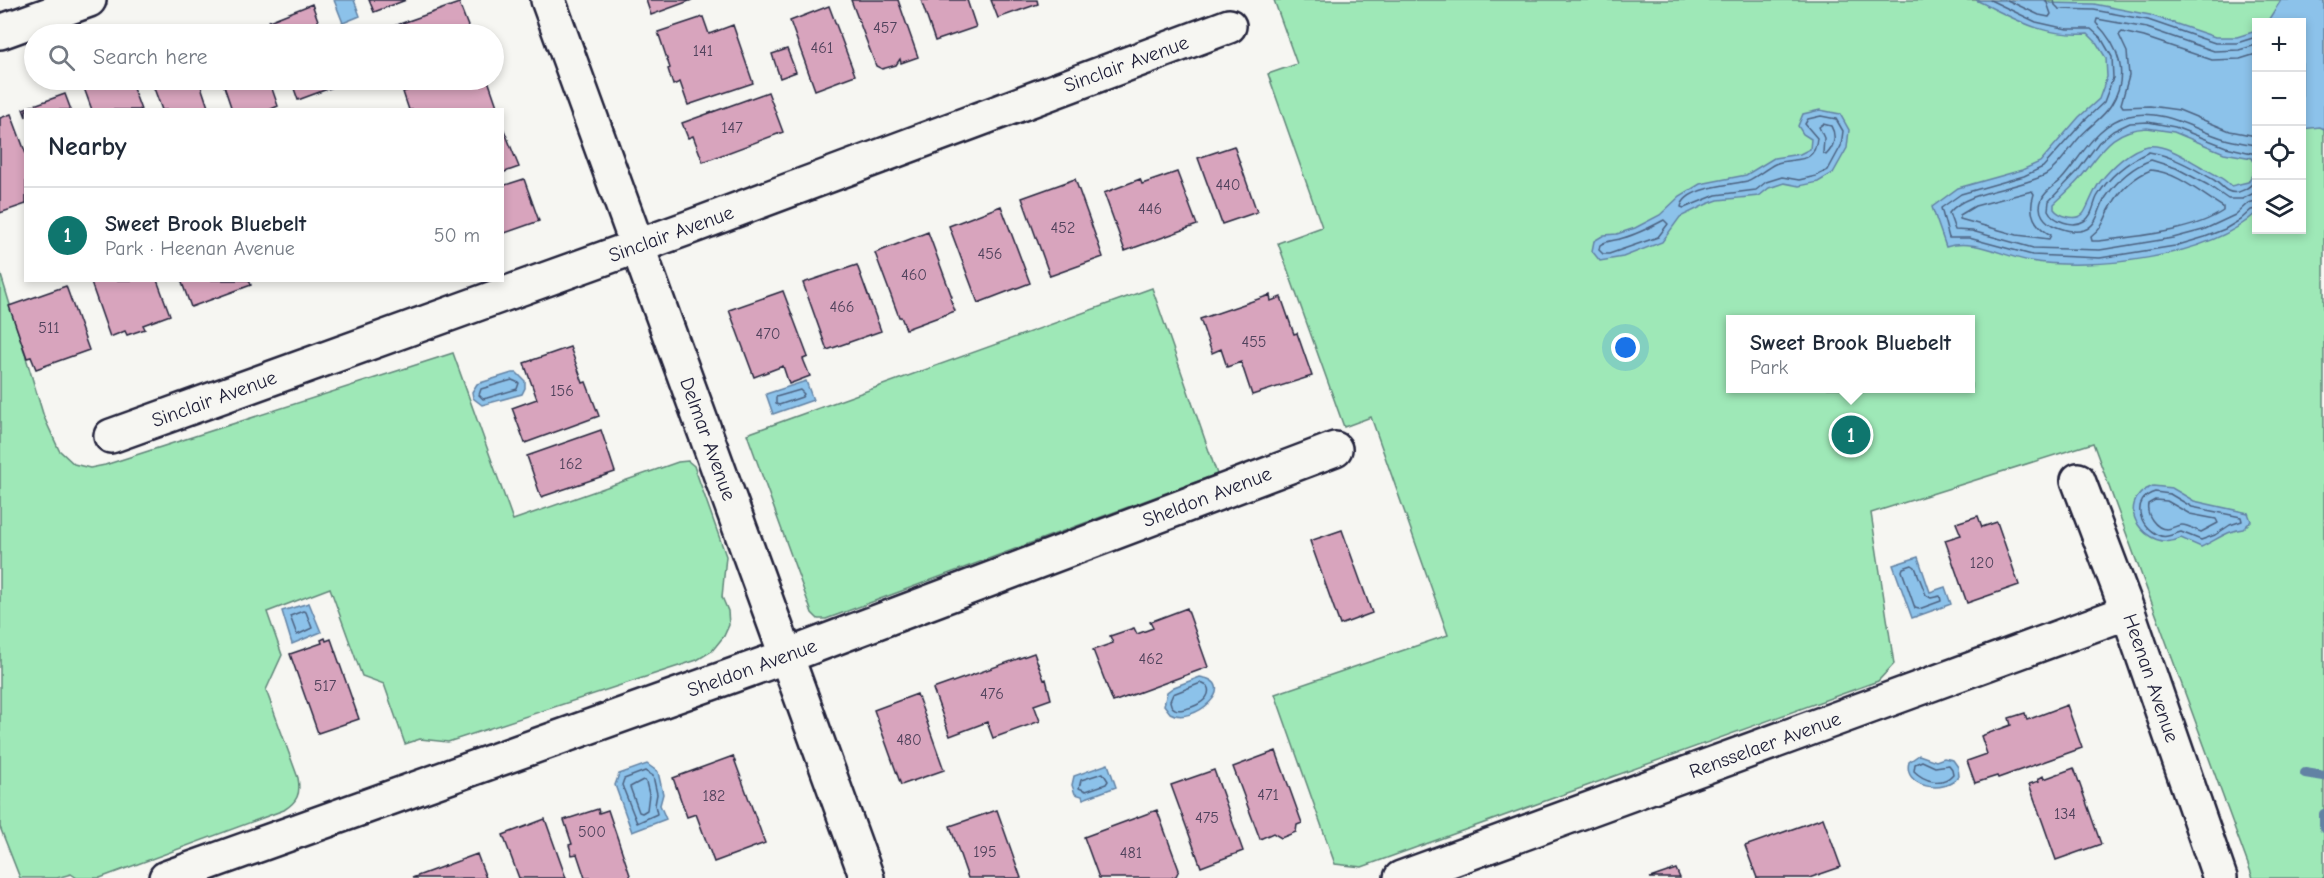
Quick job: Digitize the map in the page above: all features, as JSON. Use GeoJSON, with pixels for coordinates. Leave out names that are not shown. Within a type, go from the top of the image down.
{"type":"FeatureCollection","features":[{"type":"Feature","properties":{"kind":"street"},"geometry":{"type":"LineString","coordinates":[[0,32],[89,0]]}},
{"type":"Feature","properties":{"kind":"street","name":"Delmar Avenue"},"geometry":{"type":"LineString","coordinates":[[548,0],[867,878]]}},
{"type":"Feature","properties":{"kind":"street","name":"Sinclair Avenue"},"geometry":{"type":"LineString","coordinates":[[111,436],[638,246],[1229,26]]}},
{"type":"Feature","properties":{"kind":"street","name":"Sheldon Avenue"},"geometry":{"type":"LineString","coordinates":[[166,878],[787,656],[1335,449]]}},
{"type":"Feature","properties":{"kind":"street","name":"Heenan Avenue"},"geometry":{"type":"LineString","coordinates":[[2078,480],[2128,612],[2220,878]]}},
{"type":"Feature","properties":{"kind":"street","name":"Rensselaer Avenue"},"geometry":{"type":"LineString","coordinates":[[1401,878],[2128,612]]}},
{"type":"Feature","properties":{"kind":"green space"},"geometry":{"type":"Polygon","coordinates":[[[1274,0],[2324,0],[2324,878],[2253,878],[2093,443],[1871,513],[1894,664],[1878,681],[1362,867],[1335,864],[1275,694],[1448,635],[1371,417],[1344,427],[1278,243],[1322,227],[1268,74],[1297,64],[1274,0]]]}},
{"type":"Feature","properties":{"kind":"green space"},"geometry":{"type":"Polygon","coordinates":[[[0,272],[44,417],[59,450],[74,464],[90,468],[105,465],[453,353],[513,520],[678,462],[688,461],[694,466],[726,556],[722,597],[728,611],[729,625],[724,636],[712,651],[697,660],[448,742],[420,739],[405,744],[384,684],[362,676],[330,588],[267,612],[282,655],[266,690],[298,778],[299,789],[292,804],[284,810],[100,878],[77,878],[71,874],[57,878],[20,878],[0,827],[0,272]]]}},
{"type":"Feature","properties":{"kind":"green space"},"geometry":{"type":"Polygon","coordinates":[[[1152,288],[1217,474],[826,619],[818,619],[812,613],[747,434],[1152,288]]]}},
{"type":"Feature","properties":{"kind":"water"},"geometry":{"type":"Polygon","coordinates":[[[334,0],[354,0],[360,16],[343,23],[334,0]]]}},
{"type":"Feature","properties":{"kind":"water"},"geometry":{"type":"Polygon","coordinates":[[[1976,0],[2044,0],[2050,3],[2094,4],[2150,15],[2215,37],[2237,37],[2252,32],[2252,158],[2224,153],[2174,132],[2147,128],[2135,130],[2124,133],[2108,144],[2075,184],[2054,204],[2054,209],[2068,217],[2080,216],[2085,212],[2097,186],[2121,160],[2141,148],[2155,146],[2175,152],[2220,177],[2231,186],[2248,182],[2252,175],[2252,216],[2235,228],[2209,241],[2180,251],[2117,262],[2056,264],[2019,259],[1977,246],[1946,247],[1932,207],[1958,188],[2022,170],[2040,162],[2079,117],[2099,99],[2107,77],[2106,58],[2088,34],[2057,33],[2016,20],[1976,0]]]}},
{"type":"Feature","properties":{"kind":"water"},"geometry":{"type":"Polygon","coordinates":[[[2281,0],[2324,0],[2324,129],[2320,127],[2306,129],[2306,18],[2270,18],[2281,0]]]}},
{"type":"Feature","properties":{"kind":"water"},"geometry":{"type":"Polygon","coordinates":[[[1820,110],[1840,114],[1849,130],[1847,148],[1833,173],[1818,182],[1799,186],[1784,183],[1769,188],[1759,196],[1718,200],[1707,204],[1680,217],[1662,242],[1623,257],[1600,261],[1592,251],[1594,241],[1604,235],[1617,234],[1635,228],[1660,215],[1680,196],[1700,184],[1746,175],[1774,158],[1800,154],[1810,149],[1811,139],[1803,134],[1798,126],[1803,114],[1820,110]]]}},
{"type":"Feature","properties":{"kind":"water"},"geometry":{"type":"Polygon","coordinates":[[[517,373],[525,381],[522,394],[482,405],[473,398],[472,392],[477,384],[517,373]]]}},
{"type":"Feature","properties":{"kind":"water"},"geometry":{"type":"Polygon","coordinates":[[[806,381],[813,400],[773,414],[766,394],[806,381]]]}},
{"type":"Feature","properties":{"kind":"water"},"geometry":{"type":"Polygon","coordinates":[[[2153,486],[2172,488],[2194,501],[2248,513],[2251,521],[2243,529],[2201,547],[2181,538],[2169,541],[2157,539],[2146,534],[2138,525],[2134,514],[2134,504],[2140,494],[2153,486]]]}},
{"type":"Feature","properties":{"kind":"water"},"geometry":{"type":"Polygon","coordinates":[[[1918,557],[1930,592],[1945,587],[1951,604],[1912,618],[1893,565],[1918,557]]]}},
{"type":"Feature","properties":{"kind":"water"},"geometry":{"type":"Polygon","coordinates":[[[309,603],[321,632],[292,644],[282,611],[309,603]]]}},
{"type":"Feature","properties":{"kind":"water"},"geometry":{"type":"Polygon","coordinates":[[[1200,677],[1212,681],[1216,687],[1215,695],[1201,709],[1190,714],[1180,716],[1170,713],[1164,705],[1167,692],[1200,677]]]}},
{"type":"Feature","properties":{"kind":"water"},"geometry":{"type":"Polygon","coordinates":[[[1919,755],[1936,761],[1944,758],[1953,760],[1958,767],[1959,776],[1944,786],[1926,786],[1918,783],[1909,771],[1909,762],[1919,755]]]}},
{"type":"Feature","properties":{"kind":"water"},"geometry":{"type":"Polygon","coordinates":[[[647,764],[658,772],[663,794],[660,805],[666,819],[632,832],[615,785],[619,774],[647,764]]]}},
{"type":"Feature","properties":{"kind":"water"},"geometry":{"type":"Polygon","coordinates":[[[1108,764],[1116,787],[1083,799],[1082,796],[1075,794],[1072,785],[1074,776],[1108,764]]]}},
{"type":"Feature","properties":{"kind":"building"},"geometry":{"type":"Polygon","coordinates":[[[369,0],[406,0],[374,12],[369,0]]]}},
{"type":"Feature","properties":{"kind":"building"},"geometry":{"type":"Polygon","coordinates":[[[646,0],[692,0],[651,15],[646,0]]]}},
{"type":"Feature","properties":{"kind":"building"},"geometry":{"type":"Polygon","coordinates":[[[851,0],[898,0],[918,57],[901,63],[900,59],[896,65],[882,69],[876,66],[851,0]]]}},
{"type":"Feature","properties":{"kind":"building"},"geometry":{"type":"Polygon","coordinates":[[[921,0],[967,0],[976,27],[935,41],[921,0]]]}},
{"type":"Feature","properties":{"kind":"building"},"geometry":{"type":"Polygon","coordinates":[[[991,0],[1037,0],[1038,4],[998,18],[991,0]]]}},
{"type":"Feature","properties":{"kind":"building"},"geometry":{"type":"Polygon","coordinates":[[[459,3],[467,24],[400,24],[459,3]]]}},
{"type":"Feature","properties":{"kind":"building"},"geometry":{"type":"Polygon","coordinates":[[[312,4],[319,24],[270,24],[269,21],[312,4]]]}},
{"type":"Feature","properties":{"kind":"building"},"geometry":{"type":"Polygon","coordinates":[[[829,6],[855,75],[815,90],[790,21],[829,6]]]}},
{"type":"Feature","properties":{"kind":"building"},"geometry":{"type":"Polygon","coordinates":[[[703,17],[709,34],[733,25],[753,83],[688,105],[680,82],[673,85],[658,32],[703,17]]]}},
{"type":"Feature","properties":{"kind":"building"},"geometry":{"type":"Polygon","coordinates":[[[787,49],[796,72],[780,78],[772,54],[787,49]]]}},
{"type":"Feature","properties":{"kind":"building"},"geometry":{"type":"Polygon","coordinates":[[[85,90],[134,90],[140,108],[91,108],[85,90]]]}},
{"type":"Feature","properties":{"kind":"building"},"geometry":{"type":"Polygon","coordinates":[[[155,90],[202,90],[208,108],[161,108],[155,90]]]}},
{"type":"Feature","properties":{"kind":"building"},"geometry":{"type":"Polygon","coordinates":[[[225,90],[272,90],[278,106],[274,108],[231,108],[225,90]]]}},
{"type":"Feature","properties":{"kind":"building"},"geometry":{"type":"Polygon","coordinates":[[[294,90],[325,90],[298,100],[294,90]]]}},
{"type":"Feature","properties":{"kind":"building"},"geometry":{"type":"Polygon","coordinates":[[[409,90],[491,90],[497,106],[492,108],[408,108],[403,92],[409,90]]]}},
{"type":"Feature","properties":{"kind":"building"},"geometry":{"type":"Polygon","coordinates":[[[768,92],[783,132],[703,162],[693,136],[688,138],[682,123],[768,92]]]}},
{"type":"Feature","properties":{"kind":"building"},"geometry":{"type":"Polygon","coordinates":[[[65,94],[70,108],[26,108],[65,94]]]}},
{"type":"Feature","properties":{"kind":"building"},"geometry":{"type":"Polygon","coordinates":[[[11,114],[24,149],[24,205],[0,213],[0,118],[11,114]]]}},
{"type":"Feature","properties":{"kind":"building"},"geometry":{"type":"Polygon","coordinates":[[[504,130],[519,167],[504,172],[504,130]]]}},
{"type":"Feature","properties":{"kind":"building"},"geometry":{"type":"Polygon","coordinates":[[[1234,146],[1257,212],[1222,224],[1198,158],[1234,146]]]}},
{"type":"Feature","properties":{"kind":"building"},"geometry":{"type":"Polygon","coordinates":[[[1177,172],[1197,225],[1125,251],[1104,193],[1140,179],[1142,184],[1177,172]]]}},
{"type":"Feature","properties":{"kind":"building"},"geometry":{"type":"Polygon","coordinates":[[[524,179],[539,221],[504,233],[504,185],[524,179]]]}},
{"type":"Feature","properties":{"kind":"building"},"geometry":{"type":"Polygon","coordinates":[[[1075,179],[1103,257],[1050,276],[1022,198],[1075,179]]]}},
{"type":"Feature","properties":{"kind":"building"},"geometry":{"type":"Polygon","coordinates":[[[1001,206],[1030,283],[978,303],[949,226],[1001,206]]]}},
{"type":"Feature","properties":{"kind":"building"},"geometry":{"type":"Polygon","coordinates":[[[928,232],[955,311],[906,329],[899,317],[875,253],[928,232]]]}},
{"type":"Feature","properties":{"kind":"building"},"geometry":{"type":"Polygon","coordinates":[[[857,265],[881,331],[827,350],[803,283],[857,265]]]}},
{"type":"Feature","properties":{"kind":"building"},"geometry":{"type":"Polygon","coordinates":[[[91,282],[158,282],[170,315],[143,325],[145,329],[127,335],[125,331],[110,337],[91,282]]]}},
{"type":"Feature","properties":{"kind":"building"},"geometry":{"type":"Polygon","coordinates":[[[182,282],[250,282],[251,285],[191,307],[182,282]]]}},
{"type":"Feature","properties":{"kind":"building"},"geometry":{"type":"Polygon","coordinates":[[[66,286],[89,350],[36,369],[31,357],[27,358],[9,306],[66,286]]]}},
{"type":"Feature","properties":{"kind":"building"},"geometry":{"type":"Polygon","coordinates":[[[783,291],[808,357],[803,359],[810,376],[789,384],[783,366],[754,377],[729,310],[783,291]]]}},
{"type":"Feature","properties":{"kind":"building"},"geometry":{"type":"Polygon","coordinates":[[[1270,295],[1271,301],[1281,297],[1312,376],[1252,395],[1241,362],[1227,367],[1221,349],[1212,353],[1200,319],[1270,295]]]}},
{"type":"Feature","properties":{"kind":"building"},"geometry":{"type":"Polygon","coordinates":[[[570,347],[583,383],[586,382],[599,416],[525,443],[512,408],[537,399],[524,363],[570,347]]]}},
{"type":"Feature","properties":{"kind":"building"},"geometry":{"type":"Polygon","coordinates":[[[601,430],[615,472],[541,497],[527,456],[601,430]]]}},
{"type":"Feature","properties":{"kind":"building"},"geometry":{"type":"Polygon","coordinates":[[[1978,516],[1982,527],[1997,522],[2019,585],[1967,603],[1945,540],[1961,535],[1956,523],[1978,516]]]}},
{"type":"Feature","properties":{"kind":"building"},"geometry":{"type":"Polygon","coordinates":[[[1342,530],[1372,613],[1340,625],[1310,541],[1342,530]]]}},
{"type":"Feature","properties":{"kind":"building"},"geometry":{"type":"Polygon","coordinates":[[[1187,608],[1208,667],[1113,702],[1093,650],[1113,643],[1110,636],[1134,628],[1137,634],[1153,628],[1150,622],[1187,608]]]}},
{"type":"Feature","properties":{"kind":"building"},"geometry":{"type":"Polygon","coordinates":[[[325,638],[326,641],[331,639],[359,719],[318,733],[290,654],[322,643],[321,640],[325,638]]]}},
{"type":"Feature","properties":{"kind":"building"},"geometry":{"type":"Polygon","coordinates":[[[1034,653],[1044,680],[1046,679],[1051,699],[1034,705],[1040,721],[993,738],[987,722],[950,736],[933,689],[1034,653]]]}},
{"type":"Feature","properties":{"kind":"building"},"geometry":{"type":"Polygon","coordinates":[[[917,694],[944,770],[901,785],[874,710],[917,694]]]}},
{"type":"Feature","properties":{"kind":"building"},"geometry":{"type":"Polygon","coordinates":[[[2067,705],[2082,748],[1998,778],[1997,776],[1975,783],[1967,761],[1987,754],[1981,736],[2011,725],[2009,718],[2025,713],[2027,720],[2067,705]]]}},
{"type":"Feature","properties":{"kind":"building"},"geometry":{"type":"Polygon","coordinates":[[[1276,751],[1302,823],[1297,825],[1296,832],[1281,838],[1273,833],[1260,839],[1233,767],[1276,751]]]}},
{"type":"Feature","properties":{"kind":"building"},"geometry":{"type":"Polygon","coordinates":[[[733,756],[765,843],[714,862],[696,814],[687,817],[673,778],[733,756]]]}},
{"type":"Feature","properties":{"kind":"building"},"geometry":{"type":"Polygon","coordinates":[[[2074,768],[2101,844],[2056,860],[2029,784],[2039,781],[2038,779],[2043,776],[2044,779],[2074,768]]]}},
{"type":"Feature","properties":{"kind":"building"},"geometry":{"type":"Polygon","coordinates":[[[1214,770],[1243,851],[1201,867],[1171,785],[1214,770]]]}},
{"type":"Feature","properties":{"kind":"building"},"geometry":{"type":"Polygon","coordinates":[[[598,809],[599,813],[608,810],[631,878],[585,878],[577,854],[572,855],[569,845],[572,844],[564,820],[598,809]]]}},
{"type":"Feature","properties":{"kind":"building"},"geometry":{"type":"Polygon","coordinates":[[[997,810],[1021,878],[968,878],[950,826],[997,810]]]}},
{"type":"Feature","properties":{"kind":"building"},"geometry":{"type":"Polygon","coordinates":[[[1157,810],[1179,870],[1176,876],[1171,878],[1099,878],[1084,837],[1157,810]]]}},
{"type":"Feature","properties":{"kind":"building"},"geometry":{"type":"Polygon","coordinates":[[[1823,818],[1841,867],[1809,878],[1757,878],[1745,846],[1823,818]]]}},
{"type":"Feature","properties":{"kind":"building"},"geometry":{"type":"Polygon","coordinates":[[[545,819],[566,878],[519,878],[503,835],[545,819]]]}},
{"type":"Feature","properties":{"kind":"building"},"geometry":{"type":"Polygon","coordinates":[[[477,854],[486,878],[412,878],[477,854]]]}},
{"type":"Feature","properties":{"kind":"building"},"geometry":{"type":"Polygon","coordinates":[[[1676,869],[1680,878],[1650,878],[1676,869]]]}},
{"type":"Feature","properties":{"kind":"waterway"},"geometry":{"type":"LineString","coordinates":[[2305,773],[2324,776]]}},
{"type":"Feature","properties":{"kind":"waterway"},"geometry":{"type":"LineString","coordinates":[[2324,814],[2324,828]]}},
{"type":"Feature","properties":{"kind":"place","name":"Sweet Brook Bluebelt"},"geometry":{"type":"Point","coordinates":[1851,435]}}]}
